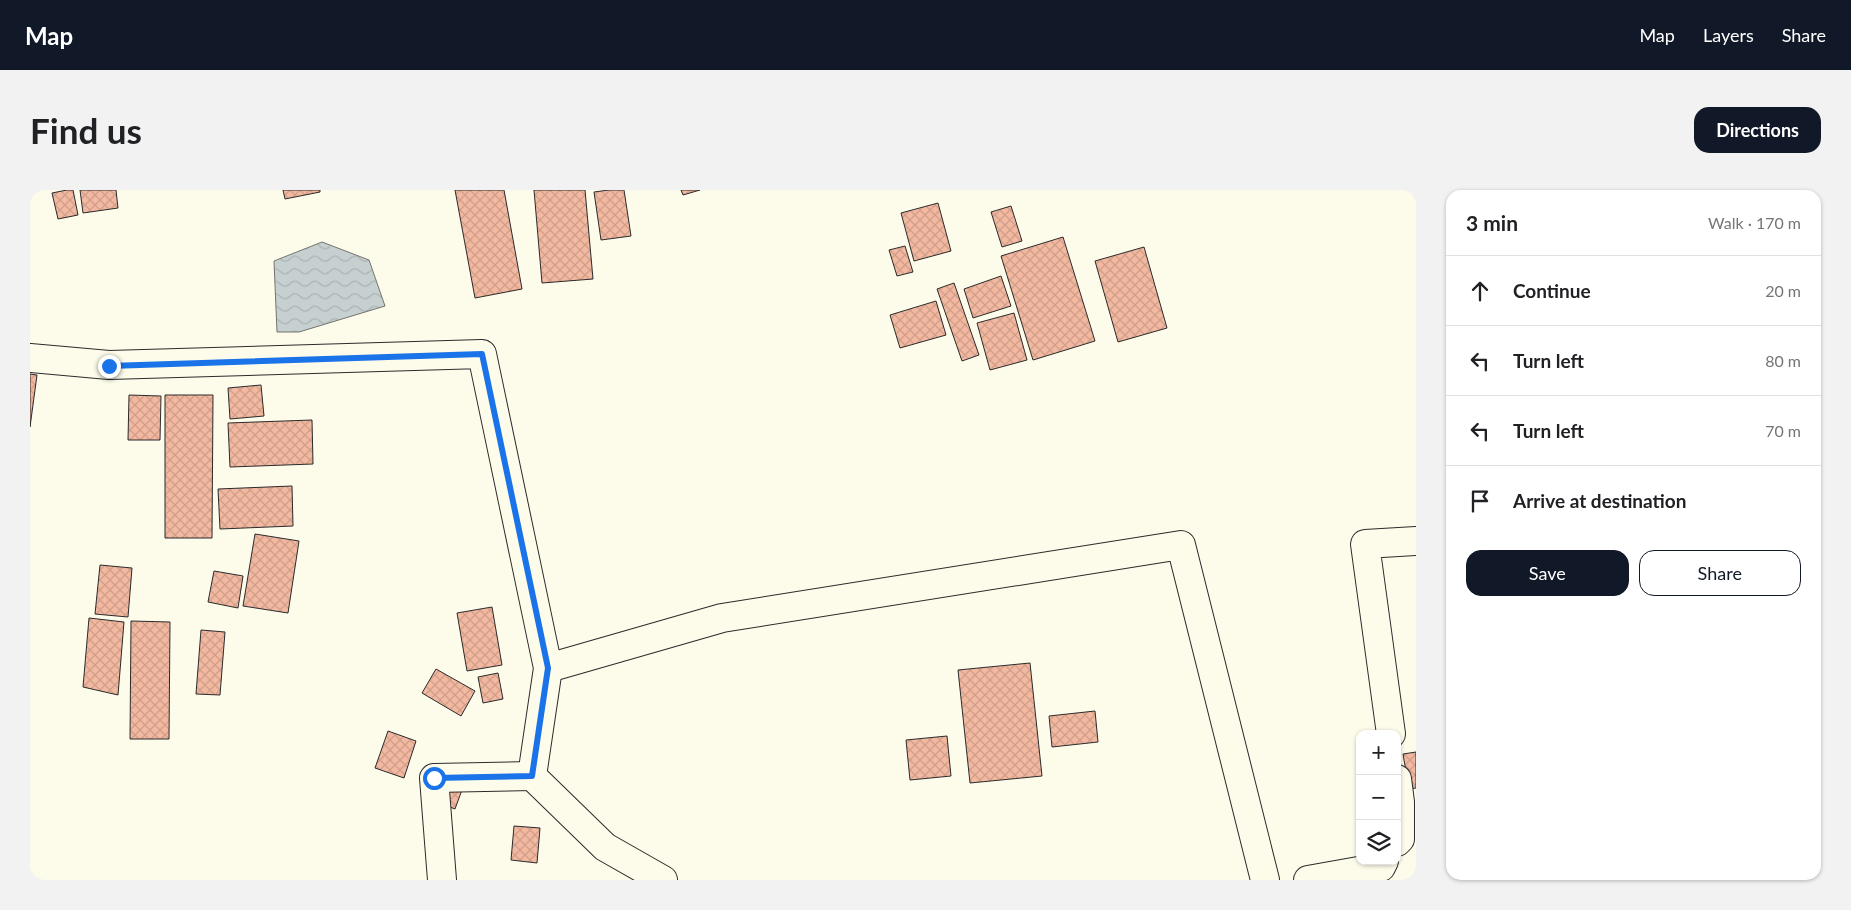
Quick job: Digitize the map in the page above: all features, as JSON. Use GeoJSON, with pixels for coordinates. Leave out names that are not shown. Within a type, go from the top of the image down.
{"type":"FeatureCollection","features":[{"type":"Feature","properties":{"kind":"street"},"geometry":{"type":"LineString","coordinates":[[30,358],[109,366],[482,354],[548,668],[532,776]]}},
{"type":"Feature","properties":{"kind":"street"},"geometry":{"type":"LineString","coordinates":[[1390,730],[1365,544],[1416,541]]}},
{"type":"Feature","properties":{"kind":"street"},"geometry":{"type":"LineString","coordinates":[[548,668],[722,618],[1181,545],[1265,880]]}},
{"type":"Feature","properties":{"kind":"street"},"geometry":{"type":"LineString","coordinates":[[442,880],[434,778],[532,776],[605,847],[663,880]]}},
{"type":"Feature","properties":{"kind":"street"},"geometry":{"type":"LineString","coordinates":[[1308,880],[1381,867],[1382,865]]}},
{"type":"Feature","properties":{"kind":"water"},"geometry":{"type":"Polygon","coordinates":[[[322,242],[369,260],[385,306],[299,332],[277,332],[274,261],[322,242]]]}},
{"type":"Feature","properties":{"kind":"building"},"geometry":{"type":"Polygon","coordinates":[[[73,190],[78,215],[58,219],[52,193],[73,190]]]}},
{"type":"Feature","properties":{"kind":"building"},"geometry":{"type":"Polygon","coordinates":[[[80,190],[116,190],[118,208],[83,213],[80,190]]]}},
{"type":"Feature","properties":{"kind":"building"},"geometry":{"type":"Polygon","coordinates":[[[283,190],[320,190],[320,192],[285,199],[283,190]]]}},
{"type":"Feature","properties":{"kind":"building"},"geometry":{"type":"Polygon","coordinates":[[[455,190],[504,190],[522,289],[475,298],[455,190]]]}},
{"type":"Feature","properties":{"kind":"building"},"geometry":{"type":"Polygon","coordinates":[[[534,190],[585,190],[593,279],[542,283],[534,190]]]}},
{"type":"Feature","properties":{"kind":"building"},"geometry":{"type":"Polygon","coordinates":[[[624,190],[631,236],[601,240],[594,192],[624,190]]]}},
{"type":"Feature","properties":{"kind":"building"},"geometry":{"type":"Polygon","coordinates":[[[681,190],[700,190],[683,195],[681,190]]]}},
{"type":"Feature","properties":{"kind":"building"},"geometry":{"type":"Polygon","coordinates":[[[938,203],[951,251],[914,261],[901,213],[938,203]]]}},
{"type":"Feature","properties":{"kind":"building"},"geometry":{"type":"Polygon","coordinates":[[[1011,206],[1022,241],[1002,247],[991,212],[1011,206]]]}},
{"type":"Feature","properties":{"kind":"building"},"geometry":{"type":"Polygon","coordinates":[[[1063,237],[1095,341],[1033,360],[1001,256],[1063,237]]]}},
{"type":"Feature","properties":{"kind":"building"},"geometry":{"type":"Polygon","coordinates":[[[905,246],[913,272],[897,276],[889,250],[905,246]]]}},
{"type":"Feature","properties":{"kind":"building"},"geometry":{"type":"Polygon","coordinates":[[[1144,247],[1167,328],[1118,342],[1095,261],[1144,247]]]}},
{"type":"Feature","properties":{"kind":"building"},"geometry":{"type":"Polygon","coordinates":[[[1001,276],[1011,306],[973,318],[964,289],[1001,276]]]}},
{"type":"Feature","properties":{"kind":"building"},"geometry":{"type":"Polygon","coordinates":[[[954,283],[979,355],[962,361],[937,289],[954,283]]]}},
{"type":"Feature","properties":{"kind":"building"},"geometry":{"type":"Polygon","coordinates":[[[936,301],[946,335],[900,348],[890,315],[936,301]]]}},
{"type":"Feature","properties":{"kind":"building"},"geometry":{"type":"Polygon","coordinates":[[[1014,313],[1027,360],[990,370],[977,323],[1014,313]]]}},
{"type":"Feature","properties":{"kind":"building"},"geometry":{"type":"Polygon","coordinates":[[[30,374],[37,375],[30,427],[30,374]]]}},
{"type":"Feature","properties":{"kind":"building"},"geometry":{"type":"Polygon","coordinates":[[[261,385],[264,416],[230,419],[228,388],[261,385]]]}},
{"type":"Feature","properties":{"kind":"building"},"geometry":{"type":"Polygon","coordinates":[[[129,395],[161,396],[160,440],[128,440],[129,395]]]}},
{"type":"Feature","properties":{"kind":"building"},"geometry":{"type":"Polygon","coordinates":[[[165,395],[213,395],[212,538],[165,538],[165,395]]]}},
{"type":"Feature","properties":{"kind":"building"},"geometry":{"type":"Polygon","coordinates":[[[312,420],[313,464],[230,467],[228,423],[312,420]]]}},
{"type":"Feature","properties":{"kind":"building"},"geometry":{"type":"Polygon","coordinates":[[[292,486],[293,526],[220,529],[218,489],[292,486]]]}},
{"type":"Feature","properties":{"kind":"building"},"geometry":{"type":"Polygon","coordinates":[[[255,534],[299,541],[288,613],[243,606],[255,534]]]}},
{"type":"Feature","properties":{"kind":"building"},"geometry":{"type":"Polygon","coordinates":[[[100,565],[132,568],[128,617],[95,614],[100,565]]]}},
{"type":"Feature","properties":{"kind":"building"},"geometry":{"type":"Polygon","coordinates":[[[214,571],[243,576],[238,608],[208,602],[214,571]]]}},
{"type":"Feature","properties":{"kind":"building"},"geometry":{"type":"Polygon","coordinates":[[[492,607],[502,665],[467,671],[457,613],[492,607]]]}},
{"type":"Feature","properties":{"kind":"building"},"geometry":{"type":"Polygon","coordinates":[[[89,618],[124,622],[118,695],[83,687],[89,618]]]}},
{"type":"Feature","properties":{"kind":"building"},"geometry":{"type":"Polygon","coordinates":[[[131,621],[170,622],[169,739],[130,739],[131,621]]]}},
{"type":"Feature","properties":{"kind":"building"},"geometry":{"type":"Polygon","coordinates":[[[201,630],[225,632],[220,695],[196,694],[201,630]]]}},
{"type":"Feature","properties":{"kind":"building"},"geometry":{"type":"Polygon","coordinates":[[[1030,663],[1042,776],[970,783],[958,670],[1030,663]]]}},
{"type":"Feature","properties":{"kind":"building"},"geometry":{"type":"Polygon","coordinates":[[[436,669],[475,691],[461,716],[422,693],[436,669]]]}},
{"type":"Feature","properties":{"kind":"building"},"geometry":{"type":"Polygon","coordinates":[[[498,673],[503,699],[483,703],[478,677],[498,673]]]}},
{"type":"Feature","properties":{"kind":"building"},"geometry":{"type":"Polygon","coordinates":[[[1095,711],[1098,742],[1052,747],[1049,716],[1095,711]]]}},
{"type":"Feature","properties":{"kind":"building"},"geometry":{"type":"Polygon","coordinates":[[[388,731],[416,741],[404,778],[375,768],[388,731]]]}},
{"type":"Feature","properties":{"kind":"building"},"geometry":{"type":"Polygon","coordinates":[[[947,736],[951,776],[910,780],[906,740],[947,736]]]}},
{"type":"Feature","properties":{"kind":"building"},"geometry":{"type":"Polygon","coordinates":[[[1416,752],[1416,788],[1409,789],[1403,754],[1416,752]]]}},
{"type":"Feature","properties":{"kind":"building"},"geometry":{"type":"Polygon","coordinates":[[[466,779],[455,809],[434,801],[466,779]]]}},
{"type":"Feature","properties":{"kind":"building"},"geometry":{"type":"Polygon","coordinates":[[[514,826],[540,828],[537,863],[511,860],[514,826]]]}},
{"type":"Feature","properties":{"kind":"route"},"geometry":{"type":"LineString","coordinates":[[109,366],[482,354],[548,668],[532,776],[434,778]]}}]}
